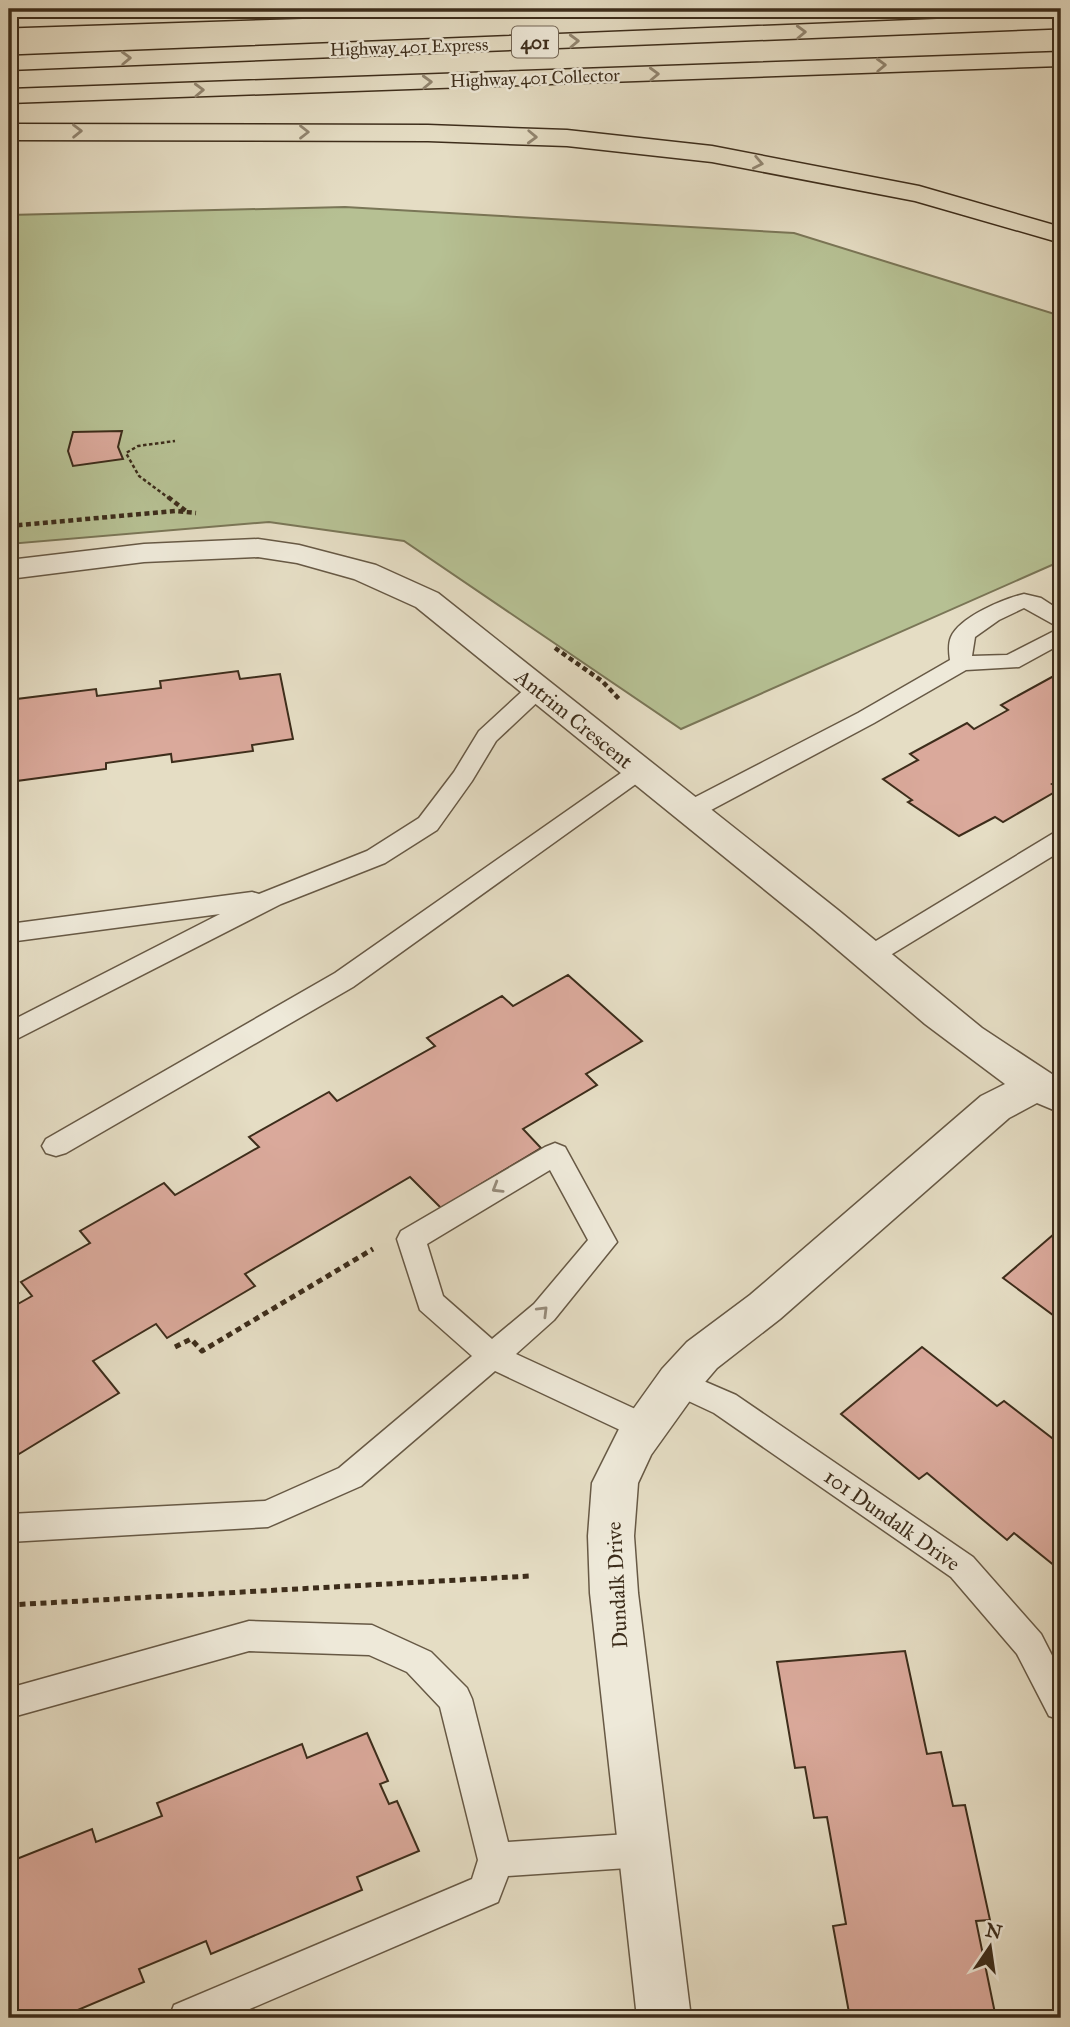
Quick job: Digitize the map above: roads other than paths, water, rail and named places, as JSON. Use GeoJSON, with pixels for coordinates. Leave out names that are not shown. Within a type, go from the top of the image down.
{"type":"FeatureCollection","features":[{"type":"Feature","properties":{"kind":"highway","name":"Highway 401 Express"},"geometry":{"type":"LineString","coordinates":[[9,20],[351,9]]}},
{"type":"Feature","properties":{"kind":"highway","name":"Highway 401 Express"},"geometry":{"type":"LineString","coordinates":[[9,62],[1061,21]]}},
{"type":"Feature","properties":{"kind":"highway","name":"Highway 401 Collector"},"geometry":{"type":"LineString","coordinates":[[9,96],[1061,59]]}},
{"type":"Feature","properties":{"kind":"highway"},"geometry":{"type":"LineString","coordinates":[[9,132],[401,132],[567,138],[712,154],[919,194],[1061,235]]}},
{"type":"Feature","properties":{"kind":"street","name":"Antrim Crescent"},"geometry":{"type":"LineString","coordinates":[[9,570],[176,550],[258,548],[299,554],[365,572],[427,600],[960,1031],[1049,1092]]}},
{"type":"Feature","properties":{"kind":"street","name":"Dundalk Drive"},"geometry":{"type":"LineString","coordinates":[[664,2018],[614,1592],[611,1536],[615,1483],[635,1442],[678,1382],[702,1355],[765,1307],[995,1107],[1049,1092]]}},
{"type":"Feature","properties":{"kind":"lane"},"geometry":{"type":"LineString","coordinates":[[961,663],[961,639],[968,629],[1014,604],[1024,600],[1035,604],[1061,622]]}},
{"type":"Feature","properties":{"kind":"lane"},"geometry":{"type":"LineString","coordinates":[[688,811],[866,718],[961,663],[1012,662],[1061,635]]}},
{"type":"Feature","properties":{"kind":"lane"},"geometry":{"type":"LineString","coordinates":[[9,1033],[272,898],[376,857],[428,824],[464,776],[487,736],[537,690]]}},
{"type":"Feature","properties":{"kind":"lane"},"geometry":{"type":"LineString","coordinates":[[56,1146],[344,980],[639,771]]}},
{"type":"Feature","properties":{"kind":"lane"},"geometry":{"type":"LineString","coordinates":[[870,957],[1061,841]]}},
{"type":"Feature","properties":{"kind":"lane"},"geometry":{"type":"LineString","coordinates":[[9,933],[272,898]]}},
{"type":"Feature","properties":{"kind":"lane"},"geometry":{"type":"LineString","coordinates":[[9,1528],[268,1514],[350,1477],[492,1356],[544,1312],[603,1242],[555,1154],[411,1239],[430,1303],[492,1356],[646,1428]]}},
{"type":"Feature","properties":{"kind":"lane","name":"101 Dundalk Drive"},"geometry":{"type":"LineString","coordinates":[[678,1382],[725,1404],[961,1567],[1029,1644],[1061,1704]]}},
{"type":"Feature","properties":{"kind":"lane"},"geometry":{"type":"LineString","coordinates":[[9,1703],[249,1636],[372,1640],[419,1662],[455,1699],[495,1860],[486,1890],[187,2018]]}},
{"type":"Feature","properties":{"kind":"lane"},"geometry":{"type":"LineString","coordinates":[[495,1860],[643,1850]]}}]}
